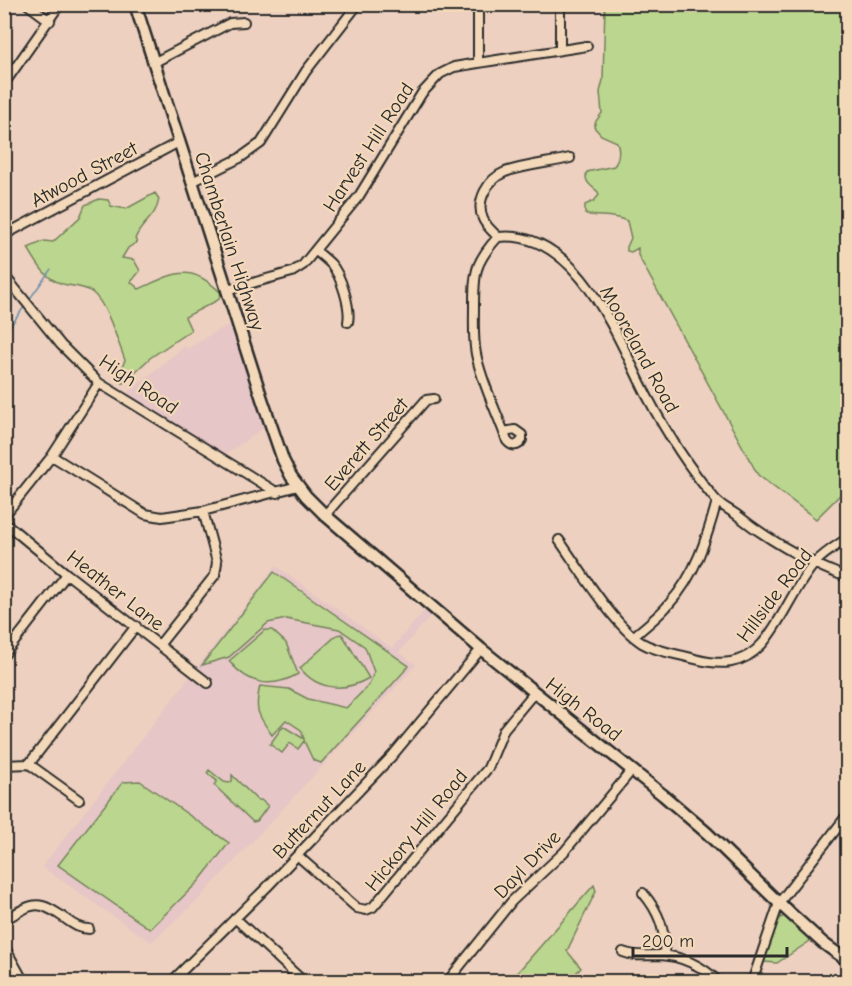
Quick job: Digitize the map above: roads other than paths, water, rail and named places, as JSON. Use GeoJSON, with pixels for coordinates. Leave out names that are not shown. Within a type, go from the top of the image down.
{"type":"FeatureCollection","features":[{"type":"Feature","properties":{"kind":"main road","name":"Chamberlain Highway"},"geometry":{"type":"LineString","coordinates":[[135,4],[285,464],[298,486]]}},
{"type":"Feature","properties":{"kind":"main road","name":"High Road"},"geometry":{"type":"LineString","coordinates":[[298,486],[325,515],[481,649],[707,833],[778,903],[823,943],[848,961]]}},
{"type":"Feature","properties":{"kind":"street"},"geometry":{"type":"LineString","coordinates":[[27,4],[50,21]]}},
{"type":"Feature","properties":{"kind":"street"},"geometry":{"type":"LineString","coordinates":[[4,84],[60,4]]}},
{"type":"Feature","properties":{"kind":"street"},"geometry":{"type":"LineString","coordinates":[[192,182],[240,158],[261,143],[306,71],[358,4]]}},
{"type":"Feature","properties":{"kind":"street"},"geometry":{"type":"LineString","coordinates":[[478,4],[478,63]]}},
{"type":"Feature","properties":{"kind":"street"},"geometry":{"type":"LineString","coordinates":[[560,4],[560,49]]}},
{"type":"Feature","properties":{"kind":"street"},"geometry":{"type":"LineString","coordinates":[[153,63],[230,23],[244,22]]}},
{"type":"Feature","properties":{"kind":"street","name":"Harvest Hill Road"},"geometry":{"type":"LineString","coordinates":[[227,290],[292,272],[303,265],[359,196],[422,93],[440,74],[454,67],[587,46]]}},
{"type":"Feature","properties":{"kind":"street","name":"Atwood Street"},"geometry":{"type":"LineString","coordinates":[[4,235],[179,142]]}},
{"type":"Feature","properties":{"kind":"street"},"geometry":{"type":"LineString","coordinates":[[504,432],[480,371],[474,342],[474,288],[477,266],[482,256],[498,237],[488,227],[482,216],[483,195],[490,183],[506,172],[570,158]]}},
{"type":"Feature","properties":{"kind":"street","name":"Mooreland Road"},"geometry":{"type":"LineString","coordinates":[[498,237],[529,239],[542,245],[567,264],[582,281],[608,317],[647,396],[673,441],[717,501],[778,544],[848,579]]}},
{"type":"Feature","properties":{"kind":"street"},"geometry":{"type":"LineString","coordinates":[[316,251],[336,272],[349,306],[348,322]]}},
{"type":"Feature","properties":{"kind":"street","name":"High Road"},"geometry":{"type":"LineString","coordinates":[[4,275],[55,338],[99,383],[278,493]]}},
{"type":"Feature","properties":{"kind":"street"},"geometry":{"type":"LineString","coordinates":[[4,516],[52,456],[99,383]]}},
{"type":"Feature","properties":{"kind":"street","name":"Everett Street"},"geometry":{"type":"LineString","coordinates":[[325,515],[426,400],[434,399]]}},
{"type":"Feature","properties":{"kind":"street"},"geometry":{"type":"LineString","coordinates":[[52,456],[145,514],[162,517],[203,511],[298,486]]}},
{"type":"Feature","properties":{"kind":"street"},"geometry":{"type":"LineString","coordinates":[[634,636],[670,604],[686,581],[699,556],[717,501]]}},
{"type":"Feature","properties":{"kind":"street"},"geometry":{"type":"LineString","coordinates":[[160,644],[216,575],[217,562],[203,511]]}},
{"type":"Feature","properties":{"kind":"street","name":"Heather Lane"},"geometry":{"type":"LineString","coordinates":[[4,522],[208,683]]}},
{"type":"Feature","properties":{"kind":"street","name":"Hillside Road"},"geometry":{"type":"LineString","coordinates":[[559,540],[604,603],[643,643],[713,663],[735,663],[751,655],[764,642],[815,564],[848,538]]}},
{"type":"Feature","properties":{"kind":"street"},"geometry":{"type":"LineString","coordinates":[[4,656],[67,574]]}},
{"type":"Feature","properties":{"kind":"street"},"geometry":{"type":"LineString","coordinates":[[28,764],[136,626]]}},
{"type":"Feature","properties":{"kind":"street","name":"Butternut Lane"},"geometry":{"type":"LineString","coordinates":[[171,981],[297,856],[392,756],[481,649]]}},
{"type":"Feature","properties":{"kind":"street","name":"Hickory Hill Road"},"geometry":{"type":"LineString","coordinates":[[297,856],[357,908],[366,910],[373,907],[488,768],[504,729],[534,693]]}},
{"type":"Feature","properties":{"kind":"street"},"geometry":{"type":"LineString","coordinates":[[4,765],[28,764],[79,800]]}},
{"type":"Feature","properties":{"kind":"street","name":"Dayl Drive"},"geometry":{"type":"LineString","coordinates":[[447,981],[512,901],[564,852],[632,770]]}},
{"type":"Feature","properties":{"kind":"street"},"geometry":{"type":"LineString","coordinates":[[752,981],[778,903],[848,814]]}},
{"type":"Feature","properties":{"kind":"street"},"geometry":{"type":"LineString","coordinates":[[643,893],[656,909],[661,920],[664,932],[664,955]]}},
{"type":"Feature","properties":{"kind":"street"},"geometry":{"type":"LineString","coordinates":[[4,920],[33,905],[42,905],[49,907],[76,927],[88,929]]}},
{"type":"Feature","properties":{"kind":"street"},"geometry":{"type":"LineString","coordinates":[[235,918],[304,981]]}},
{"type":"Feature","properties":{"kind":"street"},"geometry":{"type":"LineString","coordinates":[[4,946],[24,981]]}},
{"type":"Feature","properties":{"kind":"street"},"geometry":{"type":"LineString","coordinates":[[623,952],[639,955],[664,955],[697,965],[719,981]]}},
{"type":"Feature","properties":{"kind":"waterway"},"geometry":{"type":"LineString","coordinates":[[29,300],[51,269]]}},
{"type":"Feature","properties":{"kind":"waterway"},"geometry":{"type":"LineString","coordinates":[[4,335],[24,307]]}}]}
